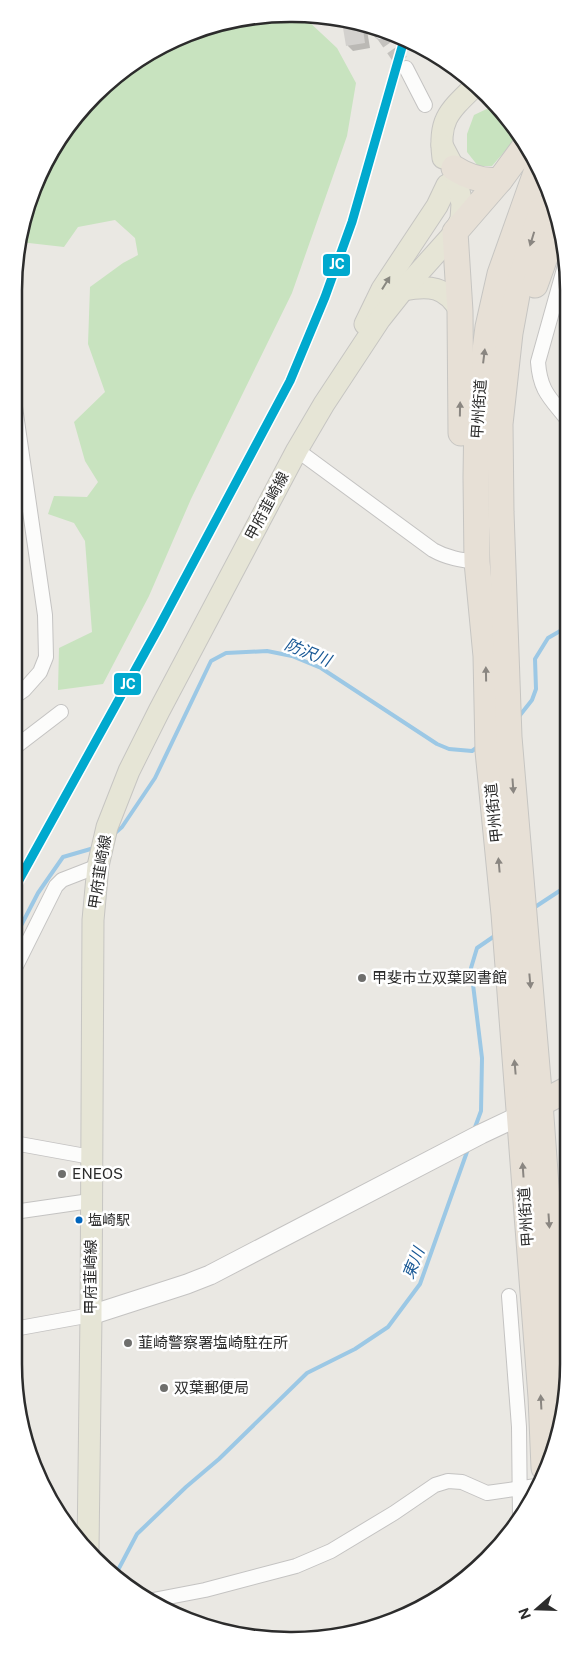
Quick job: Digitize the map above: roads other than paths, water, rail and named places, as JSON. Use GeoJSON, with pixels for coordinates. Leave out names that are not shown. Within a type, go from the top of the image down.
{"type":"FeatureCollection","features":[{"type":"Feature","properties":{"kind":"highway"},"geometry":{"type":"LineString","coordinates":[[477,562],[463,477],[460,427],[460,311],[455,232],[500,180],[521,152]]}},
{"type":"Feature","properties":{"kind":"highway"},"geometry":{"type":"LineString","coordinates":[[451,176],[467,176],[492,181],[500,180]]}},
{"type":"Feature","properties":{"kind":"highway","name":"甲州街道"},"geometry":{"type":"LineString","coordinates":[[534,178],[500,274],[488,327],[477,411],[477,562],[486,656],[497,717],[509,737],[524,899],[516,938],[519,1116],[541,1397],[543,1454]]}},
{"type":"Feature","properties":{"kind":"highway","name":"甲州街道"},"geometry":{"type":"LineString","coordinates":[[544,202],[519,284],[510,334],[500,424],[505,626],[497,717],[488,751],[504,914],[516,938],[540,1103],[558,1388]]}},
{"type":"Feature","properties":{"kind":"highway"},"geometry":{"type":"LineString","coordinates":[[505,626],[510,586],[511,421],[516,374],[533,292],[553,236]]}},
{"type":"Feature","properties":{"kind":"highway"},"geometry":{"type":"LineString","coordinates":[[519,1116],[560,1093]]}},
{"type":"Feature","properties":{"kind":"main road"},"geometry":{"type":"LineString","coordinates":[[455,232],[451,176],[442,145],[445,120],[458,103],[470,91]]}},
{"type":"Feature","properties":{"kind":"main road"},"geometry":{"type":"LineString","coordinates":[[324,404],[382,289],[437,206],[451,176]]}},
{"type":"Feature","properties":{"kind":"main road","name":"甲府韮崎線"},"geometry":{"type":"LineString","coordinates":[[88,1539],[93,920],[99,861],[107,827],[129,771],[155,719],[297,450],[324,404],[380,319],[403,290],[455,232]]}},
{"type":"Feature","properties":{"kind":"main road"},"geometry":{"type":"LineString","coordinates":[[403,290],[415,287],[432,287],[445,292],[460,311]]}},
{"type":"Feature","properties":{"kind":"street"},"geometry":{"type":"LineString","coordinates":[[406,68],[425,105]]}},
{"type":"Feature","properties":{"kind":"street"},"geometry":{"type":"LineString","coordinates":[[560,285],[538,362],[539,380],[544,391],[560,411]]}},
{"type":"Feature","properties":{"kind":"street"},"geometry":{"type":"LineString","coordinates":[[297,450],[433,550],[443,556],[477,562]]}},
{"type":"Feature","properties":{"kind":"street"},"geometry":{"type":"LineString","coordinates":[[22,455],[45,615],[46,657],[40,672],[22,691]]}},
{"type":"Feature","properties":{"kind":"street"},"geometry":{"type":"LineString","coordinates":[[22,742],[61,712]]}},
{"type":"Feature","properties":{"kind":"street"},"geometry":{"type":"LineString","coordinates":[[22,954],[56,886],[62,880],[99,861]]}},
{"type":"Feature","properties":{"kind":"street"},"geometry":{"type":"LineString","coordinates":[[22,1328],[91,1315],[210,1275],[519,1116]]}},
{"type":"Feature","properties":{"kind":"street"},"geometry":{"type":"LineString","coordinates":[[22,1145],[90,1158]]}},
{"type":"Feature","properties":{"kind":"street"},"geometry":{"type":"LineString","coordinates":[[22,1211],[90,1201]]}},
{"type":"Feature","properties":{"kind":"street"},"geometry":{"type":"LineString","coordinates":[[509,1296],[519,1427],[519,1504]]}},
{"type":"Feature","properties":{"kind":"street"},"geometry":{"type":"LineString","coordinates":[[161,1598],[215,1588],[296,1566],[331,1551],[394,1513],[435,1485],[448,1480],[462,1482],[486,1493],[529,1487]]}},
{"type":"Feature","properties":{"kind":"waterway","name":"防沢川"},"geometry":{"type":"LineString","coordinates":[[517,719],[532,700],[536,689],[535,659],[548,638],[560,631]]}},
{"type":"Feature","properties":{"kind":"waterway","name":"防沢川"},"geometry":{"type":"LineString","coordinates":[[114,834],[122,827],[155,778],[211,661],[226,653],[267,651],[292,656],[321,668],[437,744],[449,749],[472,751],[479,746]]}},
{"type":"Feature","properties":{"kind":"waterway","name":"防沢川"},"geometry":{"type":"LineString","coordinates":[[22,924],[38,893],[63,857],[94,848]]}},
{"type":"Feature","properties":{"kind":"waterway","name":"東川"},"geometry":{"type":"LineString","coordinates":[[532,909],[560,891]]}},
{"type":"Feature","properties":{"kind":"waterway","name":"東川"},"geometry":{"type":"LineString","coordinates":[[474,1130],[481,1111],[482,1058],[471,968],[477,948],[496,935]]}},
{"type":"Feature","properties":{"kind":"waterway","name":"東川"},"geometry":{"type":"LineString","coordinates":[[119,1569],[137,1534],[186,1487],[219,1459],[307,1373],[355,1349],[388,1327],[420,1284],[468,1149]]}},
{"type":"Feature","properties":{"kind":"tunnel"},"geometry":{"type":"LineString","coordinates":[[387,40],[406,68]]}},
{"type":"Feature","properties":{"kind":"place","name":"甲斐市立双葉図書館"},"geometry":{"type":"Point","coordinates":[362,978]}},
{"type":"Feature","properties":{"kind":"place","name":"ENEOS"},"geometry":{"type":"Point","coordinates":[62,1174]}},
{"type":"Feature","properties":{"kind":"place","name":"塩崎駅"},"geometry":{"type":"Point","coordinates":[79,1220]}},
{"type":"Feature","properties":{"kind":"place","name":"韮崎警察署塩崎駐在所"},"geometry":{"type":"Point","coordinates":[128,1343]}},
{"type":"Feature","properties":{"kind":"place","name":"双葉郵便局"},"geometry":{"type":"Point","coordinates":[164,1388]}}]}
